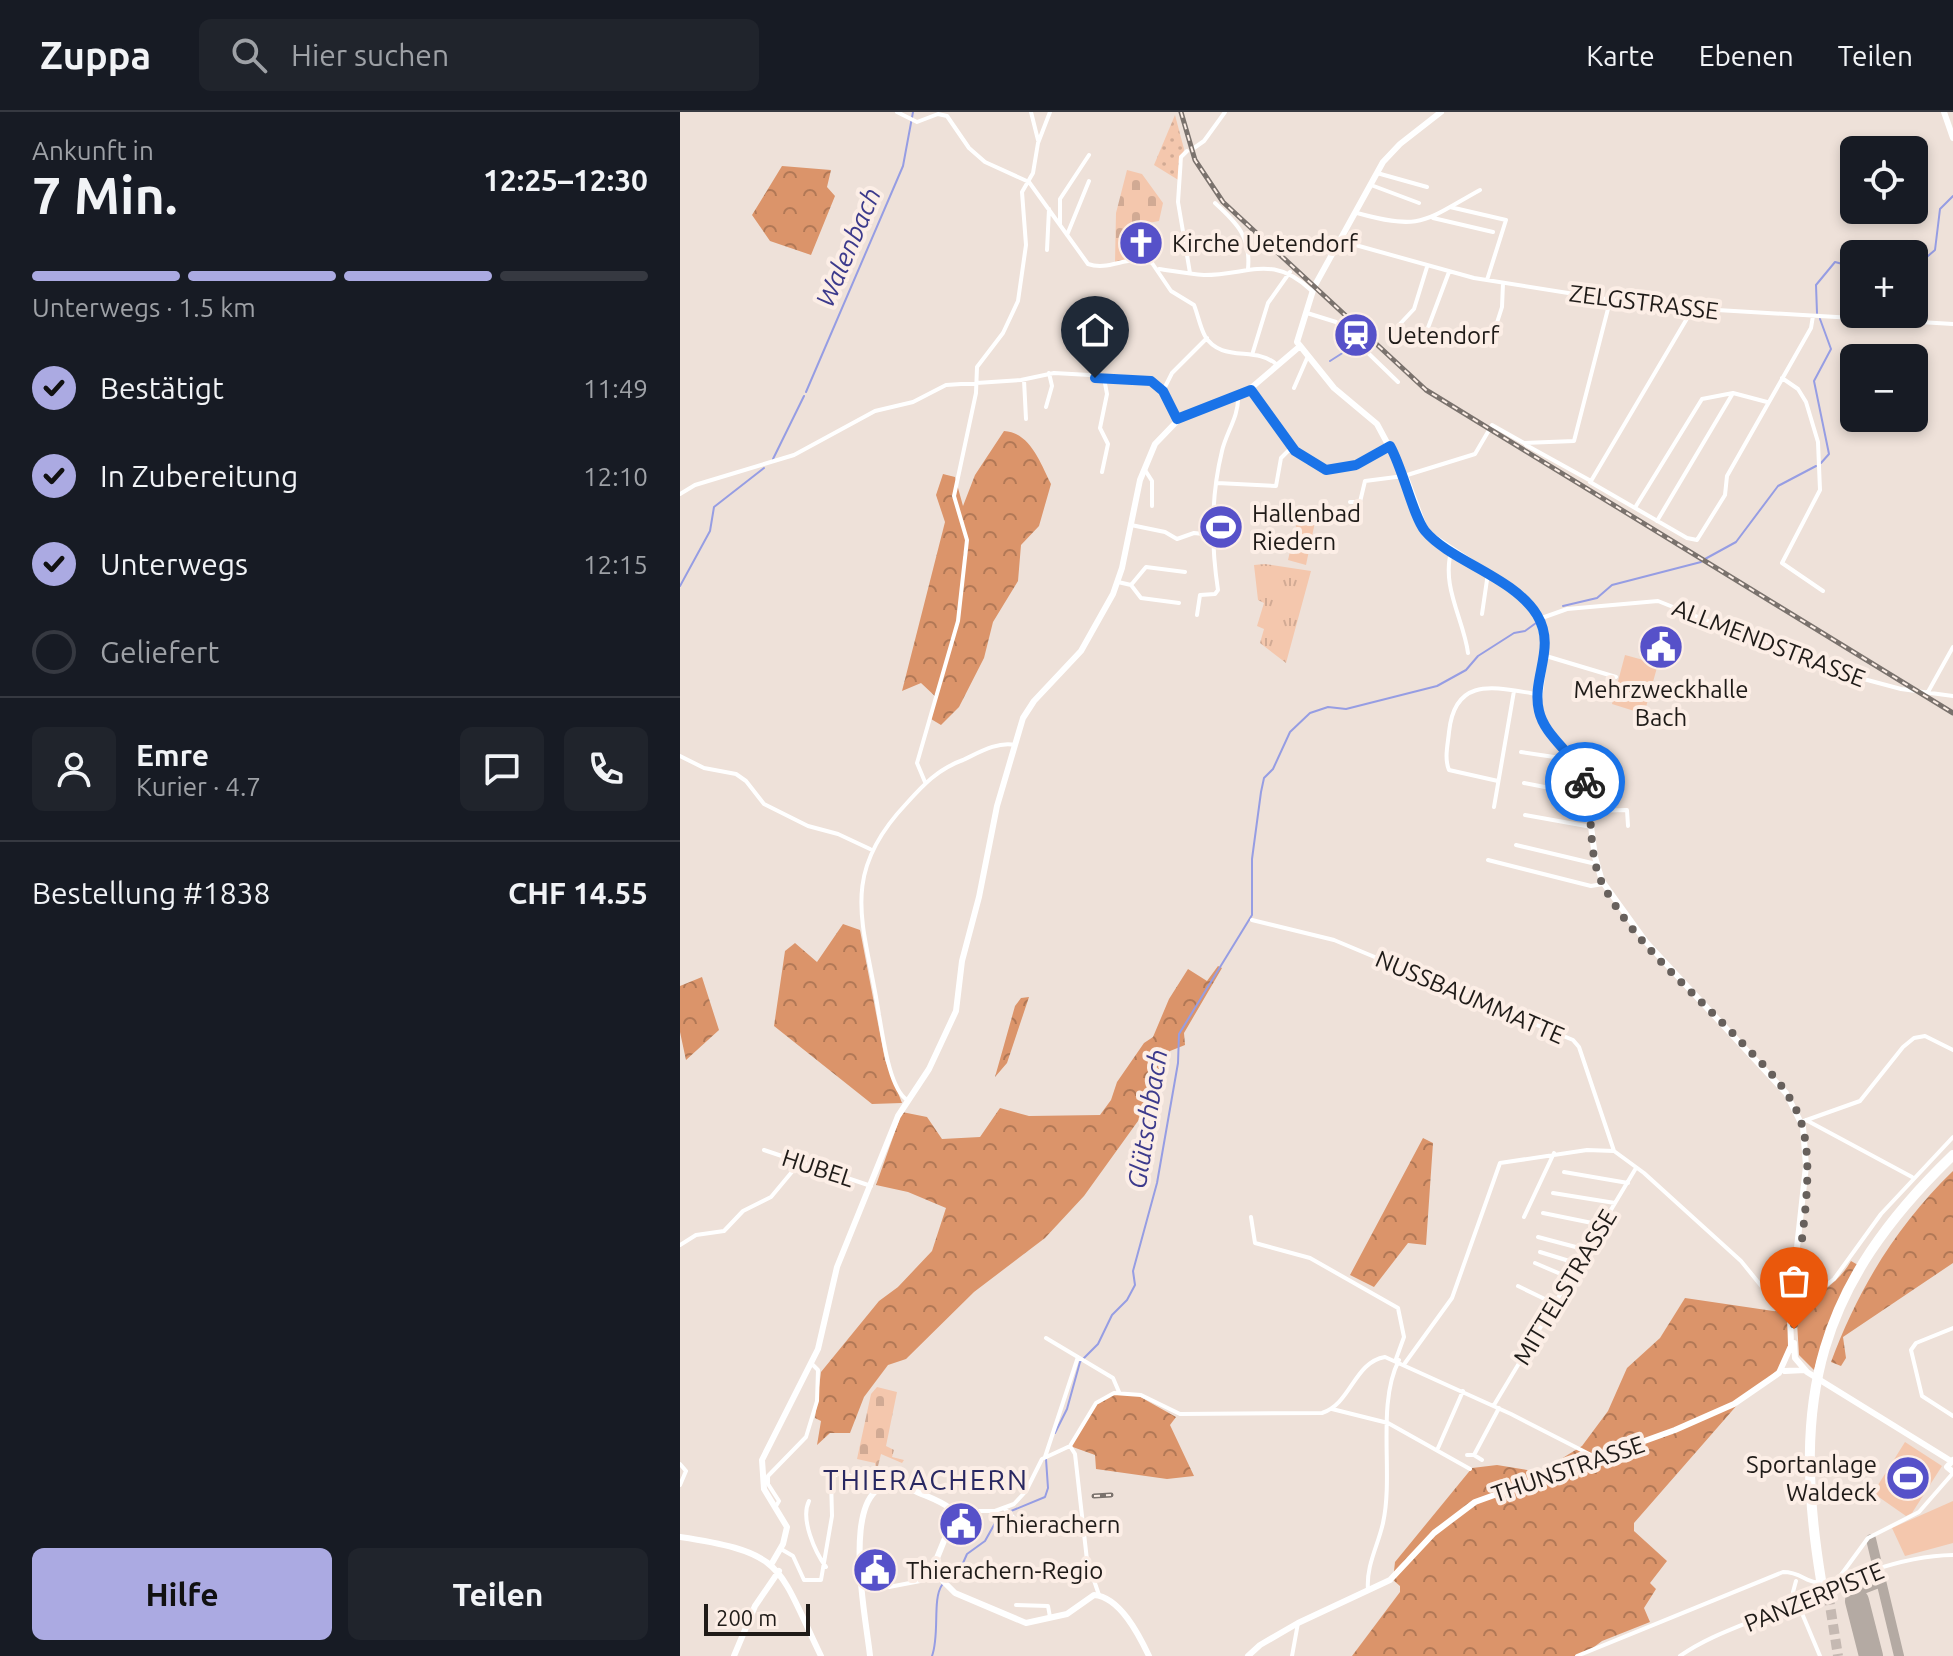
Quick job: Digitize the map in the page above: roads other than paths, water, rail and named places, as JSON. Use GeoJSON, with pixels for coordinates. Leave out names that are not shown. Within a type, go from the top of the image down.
{"type":"FeatureCollection","features":[{"type":"Feature","properties":{"kind":"highway"},"geometry":{"type":"LineString","coordinates":[[1829,1581],[1808,1496],[1807,1457],[1813,1396],[1825,1348],[1842,1304],[1870,1254],[1909,1201],[1953,1155]]}},
{"type":"Feature","properties":{"kind":"highway"},"geometry":{"type":"LineString","coordinates":[[1829,1581],[1815,1513],[1812,1457],[1816,1406],[1827,1359],[1847,1306],[1874,1257],[1913,1204],[1953,1162]]}},
{"type":"Feature","properties":{"kind":"street"},"geometry":{"type":"LineString","coordinates":[[1031,112],[1038,143]]}},
{"type":"Feature","properties":{"kind":"street"},"geometry":{"type":"LineString","coordinates":[[925,782],[917,763],[945,675],[962,596],[967,540],[954,496],[979,362],[1003,333],[1018,301],[1026,245],[1022,192],[1029,182],[1038,143],[1050,112]]}},
{"type":"Feature","properties":{"kind":"street"},"geometry":{"type":"LineString","coordinates":[[1194,148],[1204,141],[1225,112]]}},
{"type":"Feature","properties":{"kind":"street"},"geometry":{"type":"LineString","coordinates":[[1441,112],[1393,151],[1377,173],[1312,291],[1297,336],[1299,347],[1334,388],[1372,418],[1390,446],[1423,527],[1524,600],[1539,619],[1545,637],[1545,656],[1537,694],[1542,720],[1574,760],[1588,795],[1596,864],[1603,884],[1646,942],[1780,1084],[1804,1121],[1912,1177]]}},
{"type":"Feature","properties":{"kind":"street"},"geometry":{"type":"LineString","coordinates":[[1944,112],[1953,138]]}},
{"type":"Feature","properties":{"kind":"street"},"geometry":{"type":"LineString","coordinates":[[898,114],[917,122],[938,114],[947,116],[969,148],[984,161],[1029,182],[1085,261],[1092,266],[1136,258],[1152,263],[1159,269],[1171,291],[1190,302],[1207,338],[1224,351],[1267,357],[1276,364]]}},
{"type":"Feature","properties":{"kind":"street"},"geometry":{"type":"LineString","coordinates":[[1036,128],[1043,130]]}},
{"type":"Feature","properties":{"kind":"street"},"geometry":{"type":"LineString","coordinates":[[1187,151],[1181,157],[1178,202],[1190,273]]}},
{"type":"Feature","properties":{"kind":"street"},"geometry":{"type":"LineString","coordinates":[[1060,225],[1060,199],[1089,155]]}},
{"type":"Feature","properties":{"kind":"street"},"geometry":{"type":"LineString","coordinates":[[1377,173],[1427,187]]}},
{"type":"Feature","properties":{"kind":"street"},"geometry":{"type":"LineString","coordinates":[[1067,235],[1089,181]]}},
{"type":"Feature","properties":{"kind":"street"},"geometry":{"type":"LineString","coordinates":[[1371,185],[1419,203]]}},
{"type":"Feature","properties":{"kind":"street"},"geometry":{"type":"LineString","coordinates":[[1357,213],[1402,224],[1431,217],[1480,190]]}},
{"type":"Feature","properties":{"kind":"street"},"geometry":{"type":"LineString","coordinates":[[1215,203],[1243,230],[1249,253],[1248,269]]}},
{"type":"Feature","properties":{"kind":"street"},"geometry":{"type":"LineString","coordinates":[[1450,207],[1506,220],[1487,280]]}},
{"type":"Feature","properties":{"kind":"street"},"geometry":{"type":"LineString","coordinates":[[1047,250],[1049,209]]}},
{"type":"Feature","properties":{"kind":"street"},"geometry":{"type":"LineString","coordinates":[[1431,217],[1493,232]]}},
{"type":"Feature","properties":{"kind":"street","name":"ZELGSTRASSE"},"geometry":{"type":"LineString","coordinates":[[1341,241],[1449,272],[1610,300],[1692,310],[1953,324]]}},
{"type":"Feature","properties":{"kind":"street"},"geometry":{"type":"LineString","coordinates":[[1399,325],[1414,309],[1427,267]]}},
{"type":"Feature","properties":{"kind":"street"},"geometry":{"type":"LineString","coordinates":[[1159,269],[1190,273],[1248,269],[1290,272],[1312,291]]}},
{"type":"Feature","properties":{"kind":"street"},"geometry":{"type":"LineString","coordinates":[[1252,355],[1268,303],[1290,272]]}},
{"type":"Feature","properties":{"kind":"street"},"geometry":{"type":"LineString","coordinates":[[1423,341],[1449,272]]}},
{"type":"Feature","properties":{"kind":"street"},"geometry":{"type":"LineString","coordinates":[[1494,332],[1502,307],[1503,283]]}},
{"type":"Feature","properties":{"kind":"street"},"geometry":{"type":"LineString","coordinates":[[1524,443],[1574,441],[1610,300]]}},
{"type":"Feature","properties":{"kind":"street"},"geometry":{"type":"LineString","coordinates":[[1590,482],[1692,310]]}},
{"type":"Feature","properties":{"kind":"street"},"geometry":{"type":"LineString","coordinates":[[1305,312],[1336,322],[1398,382]]}},
{"type":"Feature","properties":{"kind":"street"},"geometry":{"type":"LineString","coordinates":[[1350,502],[1360,502],[1365,481],[1404,476],[1476,453],[1492,425],[1636,506],[1691,541],[1697,540],[1725,495],[1727,476],[1764,415],[1767,402],[1811,328],[1814,316]]}},
{"type":"Feature","properties":{"kind":"street"},"geometry":{"type":"LineString","coordinates":[[1163,391],[1172,373],[1207,338]]}},
{"type":"Feature","properties":{"kind":"street"},"geometry":{"type":"LineString","coordinates":[[772,1563],[781,1549],[787,1527],[763,1485],[762,1460],[823,1334],[837,1267],[907,1100],[929,1069],[957,1007],[962,961],[979,897],[1002,784],[1017,735],[1031,705],[1081,651],[1118,582],[1129,524],[1143,469],[1152,448],[1177,419],[1251,390],[1276,364],[1299,347]]}},
{"type":"Feature","properties":{"kind":"street"},"geometry":{"type":"LineString","coordinates":[[1294,388],[1308,356]]}},
{"type":"Feature","properties":{"kind":"street"},"geometry":{"type":"LineString","coordinates":[[680,494],[695,485],[794,455],[875,411],[913,402],[946,385],[1024,380],[1049,373],[1143,378],[1163,391],[1177,419]]}},
{"type":"Feature","properties":{"kind":"street"},"geometry":{"type":"LineString","coordinates":[[1046,407],[1052,386],[1049,373]]}},
{"type":"Feature","properties":{"kind":"street"},"geometry":{"type":"LineString","coordinates":[[1781,377],[1798,389],[1806,402],[1818,442],[1820,484],[1818,498],[1783,555],[1782,563],[1823,591]]}},
{"type":"Feature","properties":{"kind":"street"},"geometry":{"type":"LineString","coordinates":[[1102,472],[1108,444],[1100,428],[1107,394],[1104,378]]}},
{"type":"Feature","properties":{"kind":"street"},"geometry":{"type":"LineString","coordinates":[[1024,380],[1026,419]]}},
{"type":"Feature","properties":{"kind":"street"},"geometry":{"type":"LineString","coordinates":[[1251,390],[1295,451],[1313,464],[1332,470],[1356,465],[1390,446]]}},
{"type":"Feature","properties":{"kind":"street"},"geometry":{"type":"LineString","coordinates":[[1636,506],[1696,406],[1707,397],[1733,393],[1767,402]]}},
{"type":"Feature","properties":{"kind":"street"},"geometry":{"type":"LineString","coordinates":[[1657,521],[1733,393]]}},
{"type":"Feature","properties":{"kind":"street"},"geometry":{"type":"LineString","coordinates":[[1197,615],[1200,595],[1215,594],[1218,590],[1213,535],[1217,483],[1223,446],[1236,414],[1234,399]]}},
{"type":"Feature","properties":{"kind":"street"},"geometry":{"type":"LineString","coordinates":[[1217,483],[1276,486],[1281,458],[1288,451],[1295,451]]}},
{"type":"Feature","properties":{"kind":"street"},"geometry":{"type":"LineString","coordinates":[[1143,469],[1152,479],[1152,506]]}},
{"type":"Feature","properties":{"kind":"street"},"geometry":{"type":"LineString","coordinates":[[1129,524],[1165,532],[1175,539],[1194,533],[1213,535]]}},
{"type":"Feature","properties":{"kind":"street"},"geometry":{"type":"LineString","coordinates":[[1452,549],[1453,606],[1465,634],[1468,653]]}},
{"type":"Feature","properties":{"kind":"street"},"geometry":{"type":"LineString","coordinates":[[1131,585],[1146,567],[1185,572]]}},
{"type":"Feature","properties":{"kind":"street"},"geometry":{"type":"LineString","coordinates":[[1482,614],[1488,573]]}},
{"type":"Feature","properties":{"kind":"street"},"geometry":{"type":"LineString","coordinates":[[1118,582],[1131,585],[1141,598],[1179,603]]}},
{"type":"Feature","properties":{"kind":"street","name":"ALLMENDSTRASSE"},"geometry":{"type":"LineString","coordinates":[[1539,619],[1558,611],[1590,605],[1658,601],[1830,670],[1901,689],[1953,696]]}},
{"type":"Feature","properties":{"kind":"street"},"geometry":{"type":"LineString","coordinates":[[1928,692],[1953,647]]}},
{"type":"Feature","properties":{"kind":"street"},"geometry":{"type":"LineString","coordinates":[[1545,656],[1616,677]]}},
{"type":"Feature","properties":{"kind":"street"},"geometry":{"type":"LineString","coordinates":[[1498,781],[1449,770],[1446,760],[1451,717],[1457,703],[1483,687],[1537,694]]}},
{"type":"Feature","properties":{"kind":"street"},"geometry":{"type":"LineString","coordinates":[[1494,807],[1514,690]]}},
{"type":"Feature","properties":{"kind":"street"},"geometry":{"type":"LineString","coordinates":[[907,1100],[900,1095],[886,1054],[862,930],[862,883],[870,849],[887,824],[925,782],[958,762],[1003,744],[1015,745]]}},
{"type":"Feature","properties":{"kind":"street"},"geometry":{"type":"LineString","coordinates":[[1521,752],[1574,760]]}},
{"type":"Feature","properties":{"kind":"street"},"geometry":{"type":"LineString","coordinates":[[680,756],[704,768],[742,777],[764,804],[808,826],[838,834],[870,849]]}},
{"type":"Feature","properties":{"kind":"street"},"geometry":{"type":"LineString","coordinates":[[1524,783],[1588,795]]}},
{"type":"Feature","properties":{"kind":"street"},"geometry":{"type":"LineString","coordinates":[[1590,811],[1627,810],[1628,826]]}},
{"type":"Feature","properties":{"kind":"street"},"geometry":{"type":"LineString","coordinates":[[1525,815],[1592,827]]}},
{"type":"Feature","properties":{"kind":"street"},"geometry":{"type":"LineString","coordinates":[[1516,845],[1596,864]]}},
{"type":"Feature","properties":{"kind":"street"},"geometry":{"type":"LineString","coordinates":[[1488,860],[1591,886],[1603,884]]}},
{"type":"Feature","properties":{"kind":"street","name":"NUSSBAUMMATTE"},"geometry":{"type":"LineString","coordinates":[[1252,920],[1334,940],[1573,1040],[1584,1061],[1614,1151]]}},
{"type":"Feature","properties":{"kind":"street"},"geometry":{"type":"LineString","coordinates":[[1804,1121],[1860,1101],[1912,1039],[1925,1036],[1953,1050]]}},
{"type":"Feature","properties":{"kind":"street"},"geometry":{"type":"LineString","coordinates":[[1804,1121],[1806,1166],[1792,1304],[1791,1346],[1783,1369],[1807,1372]]}},
{"type":"Feature","properties":{"kind":"street"},"geometry":{"type":"LineString","coordinates":[[1405,1363],[1452,1298],[1499,1164],[1554,1153],[1614,1151],[1747,1266],[1771,1298],[1792,1304],[1808,1298],[1834,1279],[1872,1225],[1912,1177],[1953,1137]]}},
{"type":"Feature","properties":{"kind":"street","name":"HUBEL"},"geometry":{"type":"LineString","coordinates":[[764,1150],[872,1186]]}},
{"type":"Feature","properties":{"kind":"street"},"geometry":{"type":"LineString","coordinates":[[1524,1217],[1554,1153]]}},
{"type":"Feature","properties":{"kind":"street"},"geometry":{"type":"LineString","coordinates":[[680,1245],[696,1235],[724,1231],[743,1211],[771,1197],[801,1161]]}},
{"type":"Feature","properties":{"kind":"street","name":"MITTELSTRASSE"},"geometry":{"type":"LineString","coordinates":[[1474,1455],[1497,1407],[1555,1304],[1636,1168]]}},
{"type":"Feature","properties":{"kind":"street"},"geometry":{"type":"LineString","coordinates":[[1564,1172],[1628,1183]]}},
{"type":"Feature","properties":{"kind":"street"},"geometry":{"type":"LineString","coordinates":[[1553,1193],[1615,1203]]}},
{"type":"Feature","properties":{"kind":"street"},"geometry":{"type":"LineString","coordinates":[[1543,1213],[1602,1225]]}},
{"type":"Feature","properties":{"kind":"street"},"geometry":{"type":"LineString","coordinates":[[1251,1217],[1255,1243],[1310,1258],[1398,1308],[1404,1337],[1392,1384],[1384,1520],[1370,1563],[1368,1590]]}},
{"type":"Feature","properties":{"kind":"street"},"geometry":{"type":"LineString","coordinates":[[1538,1237],[1587,1250]]}},
{"type":"Feature","properties":{"kind":"street"},"geometry":{"type":"LineString","coordinates":[[1540,1252],[1579,1264]]}},
{"type":"Feature","properties":{"kind":"street"},"geometry":{"type":"LineString","coordinates":[[1535,1263],[1570,1278]]}},
{"type":"Feature","properties":{"kind":"street"},"geometry":{"type":"LineString","coordinates":[[1518,1286],[1555,1304]]}},
{"type":"Feature","properties":{"kind":"street"},"geometry":{"type":"LineString","coordinates":[[1792,1304],[1796,1359]]}},
{"type":"Feature","properties":{"kind":"street"},"geometry":{"type":"LineString","coordinates":[[1953,1328],[1916,1343],[1911,1350],[1921,1393],[1953,1416]]}},
{"type":"Feature","properties":{"kind":"street"},"geometry":{"type":"LineString","coordinates":[[1046,1338],[1113,1378],[1119,1392]]}},
{"type":"Feature","properties":{"kind":"street"},"geometry":{"type":"LineString","coordinates":[[1577,1656],[1783,1572],[1794,1573],[1814,1584],[1829,1581],[1845,1572],[1868,1538],[1916,1514],[1945,1481],[1951,1467],[1936,1454],[1807,1372],[1796,1359],[1791,1346]]}},
{"type":"Feature","properties":{"kind":"street"},"geometry":{"type":"LineString","coordinates":[[1332,1409],[1370,1362],[1382,1357],[1398,1360],[1589,1451],[1597,1459]]}},
{"type":"Feature","properties":{"kind":"street"},"geometry":{"type":"LineString","coordinates":[[781,1549],[792,1555],[807,1582],[821,1580],[826,1567],[833,1508],[831,1478],[839,1473],[879,1488],[903,1486],[952,1511],[1006,1510],[1022,1496],[1045,1457],[1081,1359]]}},
{"type":"Feature","properties":{"kind":"street","name":"THUNSTRASSE"},"geometry":{"type":"LineString","coordinates":[[1248,1656],[1260,1645],[1298,1623],[1396,1575],[1434,1533],[1475,1502],[1722,1410],[1796,1359]]}},
{"type":"Feature","properties":{"kind":"street"},"geometry":{"type":"LineString","coordinates":[[776,1506],[779,1501],[768,1484],[768,1476],[807,1435],[817,1401],[818,1370],[811,1363]]}},
{"type":"Feature","properties":{"kind":"street"},"geometry":{"type":"LineString","coordinates":[[1438,1448],[1463,1391]]}},
{"type":"Feature","properties":{"kind":"street"},"geometry":{"type":"LineString","coordinates":[[1045,1457],[1070,1446],[1096,1403],[1119,1392],[1141,1395],[1171,1411],[1187,1414],[1313,1414],[1332,1409],[1388,1423],[1470,1469]]}},
{"type":"Feature","properties":{"kind":"street"},"geometry":{"type":"LineString","coordinates":[[1070,1446],[1075,1454],[1087,1560],[1099,1595],[1120,1610],[1149,1656]]}},
{"type":"Feature","properties":{"kind":"street"},"geometry":{"type":"LineString","coordinates":[[1467,1455],[1482,1460]]}},
{"type":"Feature","properties":{"kind":"street"},"geometry":{"type":"LineString","coordinates":[[680,1464],[686,1471],[680,1485]]}},
{"type":"Feature","properties":{"kind":"street"},"geometry":{"type":"LineString","coordinates":[[870,1656],[859,1589],[859,1557],[866,1506],[879,1488]]}},
{"type":"Feature","properties":{"kind":"street"},"geometry":{"type":"LineString","coordinates":[[807,1500],[815,1549],[826,1567]]}},
{"type":"Feature","properties":{"kind":"street"},"geometry":{"type":"LineString","coordinates":[[1006,1510],[1016,1520],[1018,1531]]}},
{"type":"Feature","properties":{"kind":"street"},"geometry":{"type":"LineString","coordinates":[[952,1511],[952,1521],[937,1555],[941,1577],[955,1593],[1015,1620],[1031,1623],[1051,1619],[1099,1595]]}},
{"type":"Feature","properties":{"kind":"street"},"geometry":{"type":"LineString","coordinates":[[680,1537],[735,1546],[772,1563],[779,1571],[821,1656]]}},
{"type":"Feature","properties":{"kind":"street","name":"PANZERPISTE"},"geometry":{"type":"LineString","coordinates":[[1680,1656],[1701,1643],[1798,1601],[1829,1581],[1905,1562],[1953,1555]]}},
{"type":"Feature","properties":{"kind":"street"},"geometry":{"type":"LineString","coordinates":[[734,1656],[755,1606],[779,1571]]}},
{"type":"Feature","properties":{"kind":"street"},"geometry":{"type":"LineString","coordinates":[[889,1587],[941,1577]]}},
{"type":"Feature","properties":{"kind":"street"},"geometry":{"type":"LineString","coordinates":[[1796,1581],[1793,1589],[1820,1656]]}},
{"type":"Feature","properties":{"kind":"street"},"geometry":{"type":"LineString","coordinates":[[1016,1605],[1048,1606],[1056,1603]]}},
{"type":"Feature","properties":{"kind":"street"},"geometry":{"type":"LineString","coordinates":[[1048,1606],[1051,1619]]}},
{"type":"Feature","properties":{"kind":"street"},"geometry":{"type":"LineString","coordinates":[[1292,1656],[1298,1623]]}},
{"type":"Feature","properties":{"kind":"waterway","name":"Walenbach"},"geometry":{"type":"LineString","coordinates":[[806,392],[903,166],[913,112]]}},
{"type":"Feature","properties":{"kind":"waterway","name":"Glütschbach"},"geometry":{"type":"LineString","coordinates":[[1928,256],[1935,250],[1940,209],[1953,196]]}},
{"type":"Feature","properties":{"kind":"waterway","name":"Glütschbach"},"geometry":{"type":"LineString","coordinates":[[1817,313],[1816,285],[1835,262],[1840,263]]}},
{"type":"Feature","properties":{"kind":"waterway","name":"Glütschbach"},"geometry":{"type":"LineString","coordinates":[[1820,319],[1831,349],[1814,381],[1829,454],[1821,463]]}},
{"type":"Feature","properties":{"kind":"waterway"},"geometry":{"type":"LineString","coordinates":[[1330,361],[1355,345]]}},
{"type":"Feature","properties":{"kind":"waterway"},"geometry":{"type":"LineString","coordinates":[[773,459],[804,396]]}},
{"type":"Feature","properties":{"kind":"waterway","name":"Glütschbach"},"geometry":{"type":"LineString","coordinates":[[1705,559],[1736,542],[1778,486],[1816,466]]}},
{"type":"Feature","properties":{"kind":"waterway","name":"Walenbach"},"geometry":{"type":"LineString","coordinates":[[680,586],[710,531],[714,507],[764,468]]}},
{"type":"Feature","properties":{"kind":"waterway","name":"Glütschbach"},"geometry":{"type":"LineString","coordinates":[[1563,606],[1597,598],[1612,585],[1701,562]]}},
{"type":"Feature","properties":{"kind":"waterway","name":"Glütschbach"},"geometry":{"type":"LineString","coordinates":[[1055,1433],[1067,1409],[1080,1362],[1098,1344],[1112,1315],[1127,1300],[1135,1285],[1133,1271],[1157,1183],[1178,1063],[1179,1034],[1252,915],[1252,859],[1261,792],[1264,778],[1273,769],[1290,732],[1310,713],[1328,707],[1346,709],[1437,686],[1466,670],[1478,656],[1514,633],[1525,631],[1536,623]]}},
{"type":"Feature","properties":{"kind":"waterway","name":"Glütschbach"},"geometry":{"type":"LineString","coordinates":[[947,1582],[956,1579],[967,1554],[985,1541],[999,1516],[1045,1497],[1048,1488],[1046,1459]]}},
{"type":"Feature","properties":{"kind":"waterway","name":"Glütschbach"},"geometry":{"type":"LineString","coordinates":[[932,1656],[936,1638],[937,1599],[942,1585]]}},
{"type":"Feature","properties":{"kind":"tunnel"},"geometry":{"type":"LineString","coordinates":[[1826,1580],[1838,1656]]}},
{"type":"Feature","properties":{"kind":"railway"},"geometry":{"type":"LineString","coordinates":[[1181,112],[1195,160],[1223,202],[1426,390],[1953,713]]}},
{"type":"Feature","properties":{"kind":"railway"},"geometry":{"type":"LineString","coordinates":[[1094,1496],[1111,1495]]}},
{"type":"Feature","properties":{"kind":"place","name":"Kirche Uetendorf"},"geometry":{"type":"Point","coordinates":[1141,243]}},
{"type":"Feature","properties":{"kind":"place","name":"Uetendorf"},"geometry":{"type":"Point","coordinates":[1356,335]}},
{"type":"Feature","properties":{"kind":"place","name":"Hallenbad Riedern"},"geometry":{"type":"Point","coordinates":[1221,527]}},
{"type":"Feature","properties":{"kind":"place","name":"Mehrzweckhalle Bach"},"geometry":{"type":"Point","coordinates":[1661,647]}},
{"type":"Feature","properties":{"kind":"place","name":"Sportanlage Waldeck"},"geometry":{"type":"Point","coordinates":[1908,1478]}},
{"type":"Feature","properties":{"kind":"place","name":"Thierachern"},"geometry":{"type":"Point","coordinates":[961,1524]}},
{"type":"Feature","properties":{"kind":"place","name":"Thierachern-Regio"},"geometry":{"type":"Point","coordinates":[875,1570]}},
{"type":"Feature","properties":{"kind":"district","name":"THIERACHERN"},"geometry":{"type":"Point","coordinates":[926,1479]}}]}
